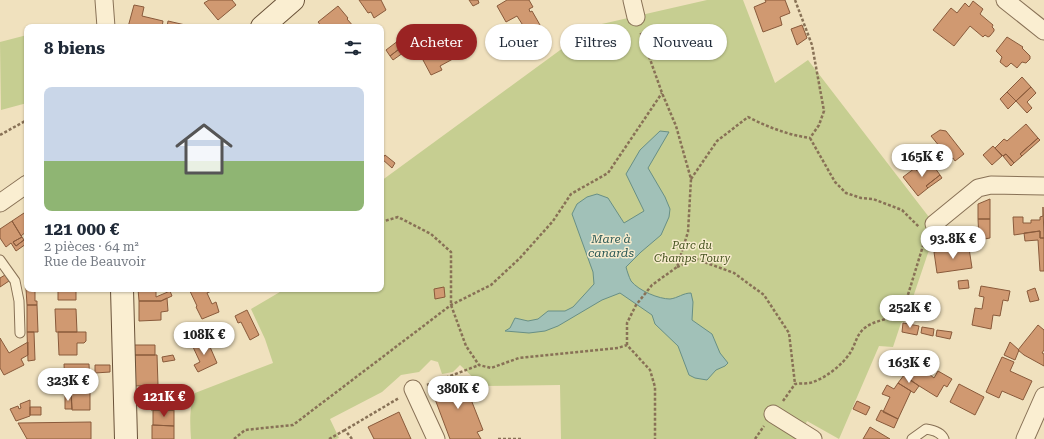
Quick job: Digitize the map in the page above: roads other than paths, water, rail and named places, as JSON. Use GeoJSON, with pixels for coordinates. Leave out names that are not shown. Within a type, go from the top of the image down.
{"type":"FeatureCollection","features":[{"type":"Feature","properties":{"kind":"street"},"geometry":{"type":"LineString","coordinates":[[104,0],[106,24]]}},
{"type":"Feature","properties":{"kind":"street"},"geometry":{"type":"LineString","coordinates":[[265,24],[293,0]]}},
{"type":"Feature","properties":{"kind":"street"},"geometry":{"type":"LineString","coordinates":[[632,0],[636,16]]}},
{"type":"Feature","properties":{"kind":"street"},"geometry":{"type":"LineString","coordinates":[[1005,0],[1044,31]]}},
{"type":"Feature","properties":{"kind":"street"},"geometry":{"type":"LineString","coordinates":[[927,229],[978,188],[991,185],[1044,186]]}},
{"type":"Feature","properties":{"kind":"street"},"geometry":{"type":"LineString","coordinates":[[0,203],[24,186]]}},
{"type":"Feature","properties":{"kind":"street"},"geometry":{"type":"LineString","coordinates":[[122,292],[126,439]]}},
{"type":"Feature","properties":{"kind":"street"},"geometry":{"type":"LineString","coordinates":[[413,389],[436,439]]}},
{"type":"Feature","properties":{"kind":"street"},"geometry":{"type":"LineString","coordinates":[[1025,439],[1044,396]]}},
{"type":"Feature","properties":{"kind":"street"},"geometry":{"type":"LineString","coordinates":[[773,414],[813,439]]}},
{"type":"Feature","properties":{"kind":"lane"},"geometry":{"type":"LineString","coordinates":[[0,260],[15,281],[19,301],[20,333]]}},
{"type":"Feature","properties":{"kind":"lane"},"geometry":{"type":"LineString","coordinates":[[912,439],[926,429],[934,430],[943,436],[944,439]]}},
{"type":"Feature","properties":{"kind":"water","name":"Mare à canards"},"geometry":{"type":"Polygon","coordinates":[[[660,131],[669,132],[648,168],[665,197],[670,209],[669,217],[661,235],[626,267],[631,281],[649,294],[660,298],[670,299],[691,293],[693,302],[692,320],[712,334],[720,353],[728,363],[716,370],[707,380],[695,378],[689,375],[678,346],[655,324],[652,315],[620,293],[602,300],[558,326],[545,331],[529,333],[505,331],[510,328],[515,318],[528,321],[538,319],[548,311],[565,311],[573,307],[594,284],[593,272],[572,214],[577,204],[587,197],[597,194],[608,198],[624,223],[644,211],[626,174],[640,150],[660,131]]]}},
{"type":"Feature","properties":{"kind":"park label","name":"Parc du Champs Toury"},"geometry":{"type":"Point","coordinates":[692,251]}}]}
